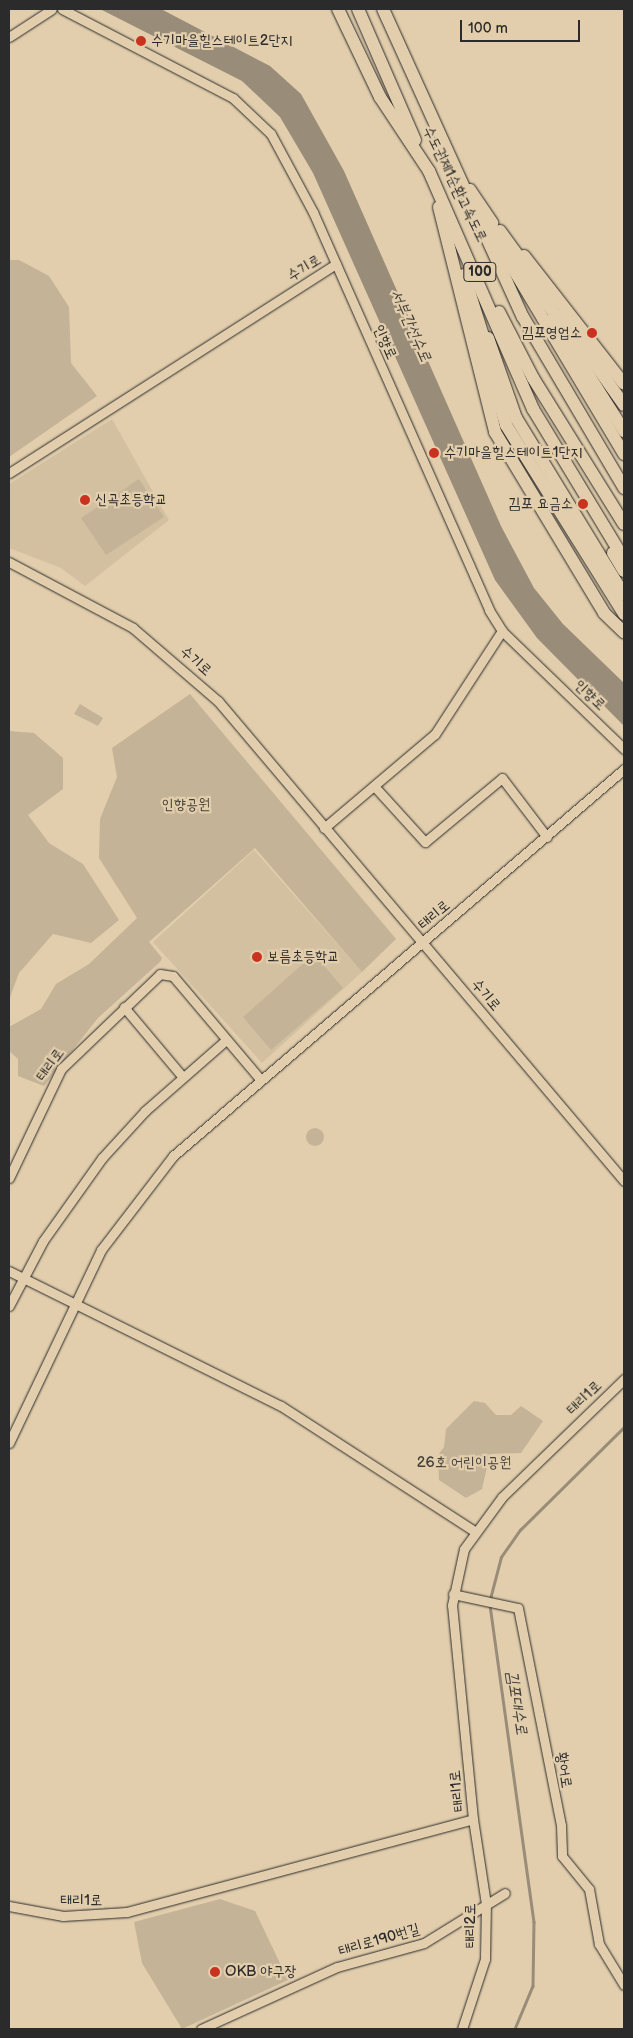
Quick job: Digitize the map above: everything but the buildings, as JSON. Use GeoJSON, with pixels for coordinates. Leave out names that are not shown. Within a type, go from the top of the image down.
{"type":"FeatureCollection","features":[{"type":"Feature","properties":{"kind":"highway"},"geometry":{"type":"LineString","coordinates":[[338,9],[380,97],[430,171],[532,409],[624,559]]}},
{"type":"Feature","properties":{"kind":"highway","name":"수도권제1순환고속도로"},"geometry":{"type":"LineString","coordinates":[[358,9],[430,171],[522,357],[624,524]]}},
{"type":"Feature","properties":{"kind":"highway","name":"수도권제1순환고속도로"},"geometry":{"type":"LineString","coordinates":[[383,9],[449,160],[535,339],[624,488]]}},
{"type":"Feature","properties":{"kind":"highway"},"geometry":{"type":"LineString","coordinates":[[449,160],[624,376]]}},
{"type":"Feature","properties":{"kind":"highway"},"geometry":{"type":"LineString","coordinates":[[449,160],[624,384]]}},
{"type":"Feature","properties":{"kind":"highway"},"geometry":{"type":"LineString","coordinates":[[449,160],[624,394]]}},
{"type":"Feature","properties":{"kind":"highway"},"geometry":{"type":"LineString","coordinates":[[449,160],[624,405]]}},
{"type":"Feature","properties":{"kind":"highway"},"geometry":{"type":"LineString","coordinates":[[449,160],[624,418]]}},
{"type":"Feature","properties":{"kind":"highway"},"geometry":{"type":"LineString","coordinates":[[449,160],[624,431]]}},
{"type":"Feature","properties":{"kind":"highway"},"geometry":{"type":"LineString","coordinates":[[449,160],[624,443]]}},
{"type":"Feature","properties":{"kind":"highway"},"geometry":{"type":"LineString","coordinates":[[449,160],[624,454]]}},
{"type":"Feature","properties":{"kind":"highway"},"geometry":{"type":"LineString","coordinates":[[430,171],[526,410],[624,571]]}},
{"type":"Feature","properties":{"kind":"highway"},"geometry":{"type":"LineString","coordinates":[[430,171],[522,415],[624,583]]}},
{"type":"Feature","properties":{"kind":"highway"},"geometry":{"type":"LineString","coordinates":[[430,171],[516,418],[624,595]]}},
{"type":"Feature","properties":{"kind":"highway"},"geometry":{"type":"LineString","coordinates":[[430,171],[512,422],[624,606]]}},
{"type":"Feature","properties":{"kind":"highway"},"geometry":{"type":"LineString","coordinates":[[430,171],[506,425],[624,614]]}},
{"type":"Feature","properties":{"kind":"highway"},"geometry":{"type":"LineString","coordinates":[[430,171],[500,428],[609,608],[624,623]]}},
{"type":"Feature","properties":{"kind":"highway"},"geometry":{"type":"LineString","coordinates":[[430,171],[495,432],[604,613],[624,632]]}},
{"type":"Feature","properties":{"kind":"street"},"geometry":{"type":"LineString","coordinates":[[9,37],[52,9]]}},
{"type":"Feature","properties":{"kind":"street","name":"인향로"},"geometry":{"type":"LineString","coordinates":[[62,9],[217,89],[252,114],[279,146],[336,264],[478,588],[502,631],[624,749]]}},
{"type":"Feature","properties":{"kind":"street","name":"수기로"},"geometry":{"type":"LineString","coordinates":[[9,473],[336,264]]}},
{"type":"Feature","properties":{"kind":"street","name":"수기로"},"geometry":{"type":"LineString","coordinates":[[9,562],[101,609],[175,660],[218,701],[624,1181]]}},
{"type":"Feature","properties":{"kind":"street"},"geometry":{"type":"LineString","coordinates":[[324,828],[435,734],[502,631]]}},
{"type":"Feature","properties":{"kind":"street","name":"태리로"},"geometry":{"type":"LineString","coordinates":[[9,1443],[72,1303],[118,1224],[173,1156],[548,837],[624,769]]}},
{"type":"Feature","properties":{"kind":"street"},"geometry":{"type":"LineString","coordinates":[[374,786],[425,842],[502,778],[548,837]]}},
{"type":"Feature","properties":{"kind":"street","name":"태리로"},"geometry":{"type":"LineString","coordinates":[[9,1178],[54,1078],[124,1007],[160,974],[170,973],[261,1080]]}},
{"type":"Feature","properties":{"kind":"street"},"geometry":{"type":"LineString","coordinates":[[124,1007],[182,1076]]}},
{"type":"Feature","properties":{"kind":"street"},"geometry":{"type":"LineString","coordinates":[[9,1306],[22,1278],[87,1176],[182,1076],[226,1040]]}},
{"type":"Feature","properties":{"kind":"street"},"geometry":{"type":"LineString","coordinates":[[9,1271],[281,1406],[474,1531]]}},
{"type":"Feature","properties":{"kind":"street","name":"태리1로"},"geometry":{"type":"LineString","coordinates":[[9,1906],[76,1917],[127,1912],[474,1819],[453,1594],[458,1568],[474,1531],[624,1379]]}},
{"type":"Feature","properties":{"kind":"street","name":"황어로"},"geometry":{"type":"LineString","coordinates":[[453,1594],[518,1608],[564,1862],[589,1889],[599,1944],[624,1985]]}},
{"type":"Feature","properties":{"kind":"street","name":"태리2로"},"geometry":{"type":"LineString","coordinates":[[462,2029],[485,1959],[486,1904],[474,1819]]}},
{"type":"Feature","properties":{"kind":"street","name":"태리로190번길"},"geometry":{"type":"LineString","coordinates":[[201,2029],[337,1967],[424,1943],[505,1893]]}},
{"type":"Feature","properties":{"kind":"shaded area","name":"신곡초등학교"},"geometry":{"type":"Polygon","coordinates":[[[112,419],[169,520],[85,586],[61,568],[9,548],[9,484],[112,419]]]}},
{"type":"Feature","properties":{"kind":"shaded area","name":"보름초등학교"},"geometry":{"type":"Polygon","coordinates":[[[254,850],[362,972],[262,1063],[153,942],[254,850]]]}},
{"type":"Feature","properties":{"kind":"green space"},"geometry":{"type":"Polygon","coordinates":[[[9,260],[19,260],[49,276],[69,307],[71,363],[97,396],[9,457],[9,260]]]}},
{"type":"Feature","properties":{"kind":"green space"},"geometry":{"type":"Polygon","coordinates":[[[139,479],[164,517],[106,555],[81,518],[139,479]]]}},
{"type":"Feature","properties":{"kind":"green space","name":"인향공원"},"geometry":{"type":"Polygon","coordinates":[[[190,694],[396,939],[362,972],[255,848],[149,942],[162,958],[160,962],[98,1018],[44,1086],[18,1076],[18,1059],[9,1051],[9,1027],[41,1009],[56,984],[89,964],[137,918],[99,858],[100,819],[117,777],[112,748],[190,694]]]}},
{"type":"Feature","properties":{"kind":"green space"},"geometry":{"type":"Polygon","coordinates":[[[80,704],[103,718],[98,726],[74,714],[80,704]]]}},
{"type":"Feature","properties":{"kind":"green space"},"geometry":{"type":"Polygon","coordinates":[[[9,731],[34,733],[63,758],[63,789],[28,815],[49,843],[83,864],[119,920],[91,943],[53,934],[19,973],[9,1000],[9,731]]]}},
{"type":"Feature","properties":{"kind":"green space"},"geometry":{"type":"Polygon","coordinates":[[[314,954],[343,988],[271,1050],[243,1017],[314,954]]]}},
{"type":"Feature","properties":{"kind":"green space"},"geometry":{"type":"Polygon","coordinates":[[[315,1128],[321,1131],[324,1137],[321,1143],[315,1146],[309,1143],[306,1137],[309,1131],[315,1128]]]}},
{"type":"Feature","properties":{"kind":"green space","name":"26호 어린이공원"},"geometry":{"type":"Polygon","coordinates":[[[474,1401],[485,1403],[496,1415],[511,1415],[521,1406],[543,1421],[521,1453],[490,1454],[482,1489],[466,1498],[439,1480],[438,1455],[444,1447],[446,1429],[474,1401]]]}},
{"type":"Feature","properties":{"kind":"green space","name":"OKB 야구장"},"geometry":{"type":"Polygon","coordinates":[[[220,1899],[255,1911],[288,1980],[182,2029],[142,1963],[134,1922],[220,1899]]]}},
{"type":"Feature","properties":{"kind":"water","name":"서부간선수로"},"geometry":{"type":"Polygon","coordinates":[[[100,9],[161,9],[270,66],[301,94],[344,171],[501,526],[534,588],[563,624],[624,683],[624,726],[537,638],[495,580],[313,173],[280,117],[242,81],[100,9]]]}},
{"type":"Feature","properties":{"kind":"waterway","name":"김포대수로"},"geometry":{"type":"LineString","coordinates":[[490,1599],[501,1557],[520,1530],[624,1427]]}},
{"type":"Feature","properties":{"kind":"waterway","name":"김포대수로"},"geometry":{"type":"LineString","coordinates":[[490,1605],[534,1922],[533,1986],[515,2029]]}},
{"type":"Feature","properties":{"kind":"place","name":"수기마을힐스테이트2단지"},"geometry":{"type":"Point","coordinates":[141,41]}},
{"type":"Feature","properties":{"kind":"place","name":"김포영업소"},"geometry":{"type":"Point","coordinates":[592,333]}},
{"type":"Feature","properties":{"kind":"place","name":"수기마을힐스테이트1단지"},"geometry":{"type":"Point","coordinates":[434,453]}},
{"type":"Feature","properties":{"kind":"place","name":"신곡초등학교"},"geometry":{"type":"Point","coordinates":[85,500]}},
{"type":"Feature","properties":{"kind":"place","name":"김포 요금소"},"geometry":{"type":"Point","coordinates":[583,504]}},
{"type":"Feature","properties":{"kind":"place","name":"보름초등학교"},"geometry":{"type":"Point","coordinates":[257,957]}},
{"type":"Feature","properties":{"kind":"place","name":"OKB 야구장"},"geometry":{"type":"Point","coordinates":[215,1972]}}]}
